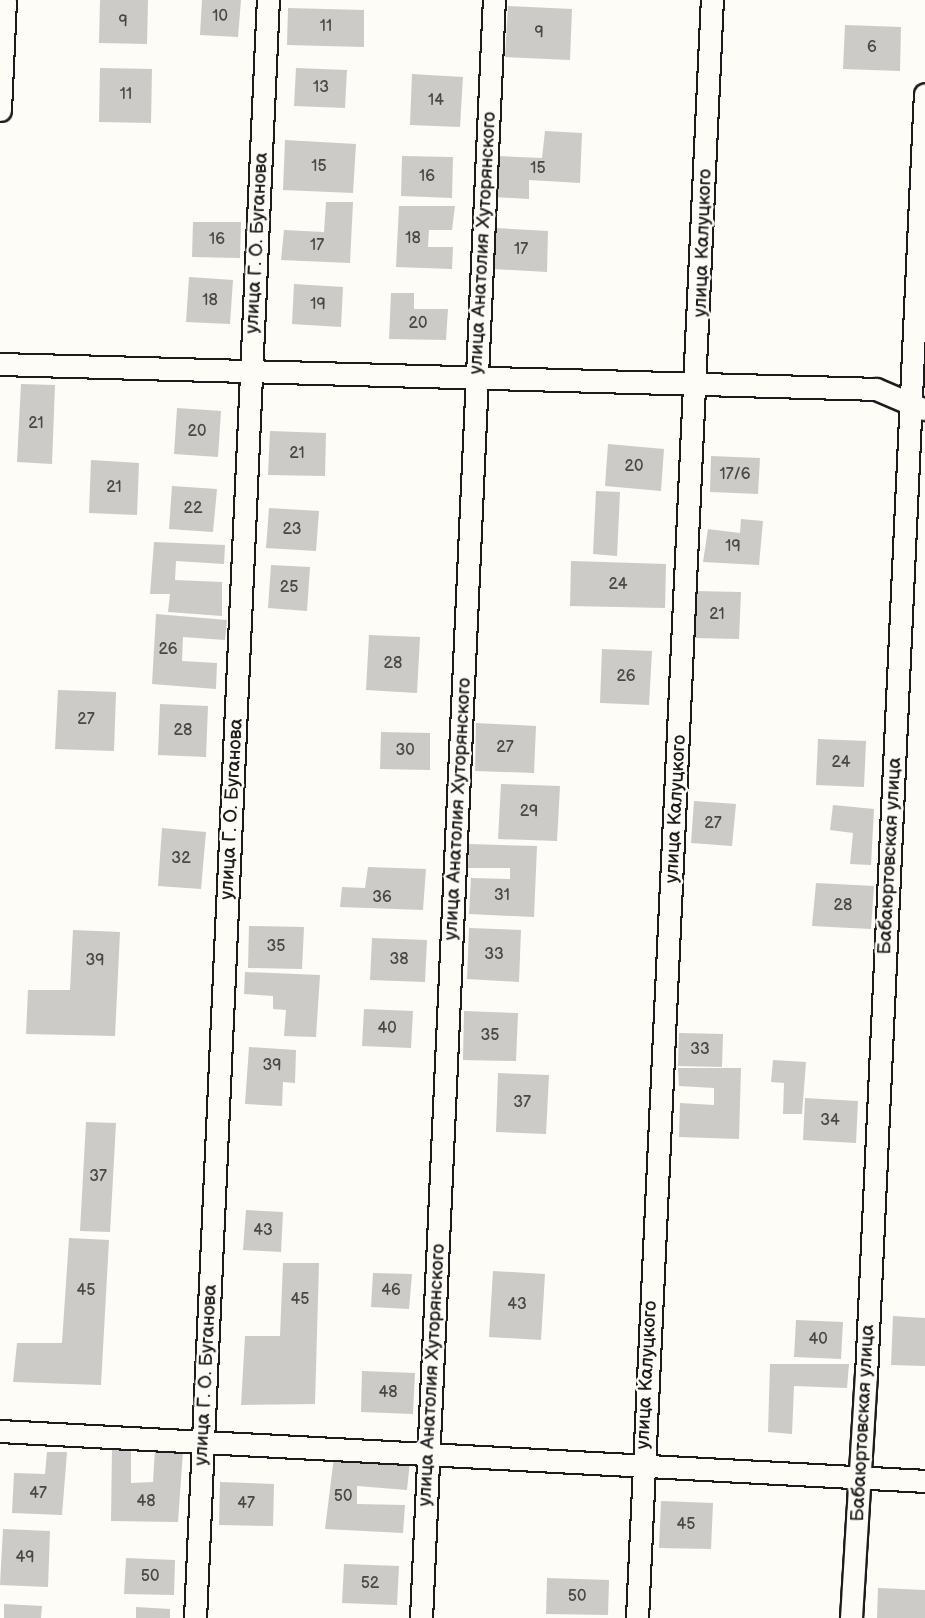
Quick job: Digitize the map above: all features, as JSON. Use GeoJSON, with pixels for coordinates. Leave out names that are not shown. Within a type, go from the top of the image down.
{"type":"FeatureCollection","features":[{"type":"Feature","properties":{"kind":"street"},"geometry":{"type":"LineString","coordinates":[[0,110],[5,0]]}},
{"type":"Feature","properties":{"kind":"street","name":"улица Г. О. Буганова"},"geometry":{"type":"LineString","coordinates":[[195,1618],[268,0]]}},
{"type":"Feature","properties":{"kind":"street","name":"улица Анатолия Хуторянского"},"geometry":{"type":"LineString","coordinates":[[421,1618],[494,0]]}},
{"type":"Feature","properties":{"kind":"street","name":"улица Калуцкого"},"geometry":{"type":"LineString","coordinates":[[637,1618],[642,1468],[698,383],[712,0]]}},
{"type":"Feature","properties":{"kind":"street","name":"Бабаюртовская улица"},"geometry":{"type":"LineString","coordinates":[[850,1618],[918,406],[925,94]]}},
{"type":"Feature","properties":{"kind":"street"},"geometry":{"type":"LineString","coordinates":[[0,364],[252,369],[876,389],[918,406]]}},
{"type":"Feature","properties":{"kind":"street"},"geometry":{"type":"LineString","coordinates":[[0,1431],[642,1468],[925,1481]]}},
{"type":"Feature","properties":{"kind":"building"},"geometry":{"type":"Polygon","coordinates":[[[100,0],[148,0],[147,44],[99,43],[100,0]]]}},
{"type":"Feature","properties":{"kind":"building"},"geometry":{"type":"Polygon","coordinates":[[[202,0],[241,0],[238,37],[200,35],[202,0]]]}},
{"type":"Feature","properties":{"kind":"building"},"geometry":{"type":"Polygon","coordinates":[[[508,6],[572,9],[570,60],[505,57],[508,6]]]}},
{"type":"Feature","properties":{"kind":"building"},"geometry":{"type":"Polygon","coordinates":[[[288,8],[364,10],[364,47],[287,45],[288,8]]]}},
{"type":"Feature","properties":{"kind":"building"},"geometry":{"type":"Polygon","coordinates":[[[845,25],[901,27],[900,71],[843,69],[845,25]]]}},
{"type":"Feature","properties":{"kind":"building"},"geometry":{"type":"Polygon","coordinates":[[[100,68],[152,69],[151,123],[99,122],[100,68]]]}},
{"type":"Feature","properties":{"kind":"building"},"geometry":{"type":"Polygon","coordinates":[[[296,68],[347,70],[345,108],[294,106],[296,68]]]}},
{"type":"Feature","properties":{"kind":"building"},"geometry":{"type":"Polygon","coordinates":[[[412,74],[463,77],[460,127],[410,125],[412,74]]]}},
{"type":"Feature","properties":{"kind":"building"},"geometry":{"type":"Polygon","coordinates":[[[545,131],[582,133],[580,183],[529,180],[529,199],[494,197],[496,156],[542,158],[545,131]]]}},
{"type":"Feature","properties":{"kind":"building"},"geometry":{"type":"Polygon","coordinates":[[[285,140],[356,144],[353,193],[283,190],[285,140]]]}},
{"type":"Feature","properties":{"kind":"building"},"geometry":{"type":"Polygon","coordinates":[[[402,156],[453,157],[452,198],[401,196],[402,156]]]}},
{"type":"Feature","properties":{"kind":"building"},"geometry":{"type":"Polygon","coordinates":[[[326,202],[353,202],[350,263],[281,260],[284,230],[324,232],[326,202]]]}},
{"type":"Feature","properties":{"kind":"building"},"geometry":{"type":"Polygon","coordinates":[[[399,206],[455,206],[452,230],[429,230],[428,247],[453,247],[452,269],[396,267],[399,206]]]}},
{"type":"Feature","properties":{"kind":"building"},"geometry":{"type":"Polygon","coordinates":[[[193,222],[241,222],[240,258],[192,257],[193,222]]]}},
{"type":"Feature","properties":{"kind":"building"},"geometry":{"type":"Polygon","coordinates":[[[495,228],[548,231],[547,272],[493,269],[495,228]]]}},
{"type":"Feature","properties":{"kind":"building"},"geometry":{"type":"Polygon","coordinates":[[[189,277],[233,280],[230,324],[186,322],[189,277]]]}},
{"type":"Feature","properties":{"kind":"building"},"geometry":{"type":"Polygon","coordinates":[[[294,284],[343,287],[341,327],[292,324],[294,284]]]}},
{"type":"Feature","properties":{"kind":"building"},"geometry":{"type":"Polygon","coordinates":[[[391,293],[414,293],[414,309],[448,309],[446,340],[389,339],[391,293]]]}},
{"type":"Feature","properties":{"kind":"building"},"geometry":{"type":"Polygon","coordinates":[[[21,384],[55,385],[52,464],[17,462],[21,384]]]}},
{"type":"Feature","properties":{"kind":"building"},"geometry":{"type":"Polygon","coordinates":[[[177,408],[221,411],[218,457],[174,454],[177,408]]]}},
{"type":"Feature","properties":{"kind":"building"},"geometry":{"type":"Polygon","coordinates":[[[270,431],[326,433],[325,476],[268,475],[270,431]]]}},
{"type":"Feature","properties":{"kind":"building"},"geometry":{"type":"Polygon","coordinates":[[[608,444],[664,449],[661,491],[605,486],[608,444]]]}},
{"type":"Feature","properties":{"kind":"building"},"geometry":{"type":"Polygon","coordinates":[[[711,456],[760,458],[758,494],[710,492],[711,456]]]}},
{"type":"Feature","properties":{"kind":"building"},"geometry":{"type":"Polygon","coordinates":[[[91,460],[139,463],[137,515],[89,513],[91,460]]]}},
{"type":"Feature","properties":{"kind":"building"},"geometry":{"type":"Polygon","coordinates":[[[172,486],[217,489],[213,532],[169,529],[172,486]]]}},
{"type":"Feature","properties":{"kind":"building"},"geometry":{"type":"Polygon","coordinates":[[[596,491],[620,492],[617,556],[593,554],[596,491]]]}},
{"type":"Feature","properties":{"kind":"building"},"geometry":{"type":"Polygon","coordinates":[[[269,508],[319,511],[316,551],[266,548],[269,508]]]}},
{"type":"Feature","properties":{"kind":"building"},"geometry":{"type":"Polygon","coordinates":[[[741,519],[763,521],[759,565],[703,562],[708,529],[740,533],[741,519]]]}},
{"type":"Feature","properties":{"kind":"building"},"geometry":{"type":"Polygon","coordinates":[[[154,542],[225,545],[224,564],[176,561],[175,580],[222,582],[222,616],[168,612],[170,594],[150,594],[154,542]]]}},
{"type":"Feature","properties":{"kind":"building"},"geometry":{"type":"Polygon","coordinates":[[[571,561],[666,564],[665,608],[570,606],[571,561]]]}},
{"type":"Feature","properties":{"kind":"building"},"geometry":{"type":"Polygon","coordinates":[[[271,565],[310,567],[307,611],[268,608],[271,565]]]}},
{"type":"Feature","properties":{"kind":"building"},"geometry":{"type":"Polygon","coordinates":[[[695,591],[741,592],[739,639],[694,638],[695,591]]]}},
{"type":"Feature","properties":{"kind":"building"},"geometry":{"type":"Polygon","coordinates":[[[156,614],[227,620],[225,640],[183,637],[182,661],[217,663],[216,689],[152,684],[156,614]]]}},
{"type":"Feature","properties":{"kind":"building"},"geometry":{"type":"Polygon","coordinates":[[[369,635],[420,637],[417,693],[366,690],[369,635]]]}},
{"type":"Feature","properties":{"kind":"building"},"geometry":{"type":"Polygon","coordinates":[[[602,649],[652,651],[649,705],[600,703],[602,649]]]}},
{"type":"Feature","properties":{"kind":"building"},"geometry":{"type":"Polygon","coordinates":[[[58,690],[116,692],[114,751],[55,749],[58,690]]]}},
{"type":"Feature","properties":{"kind":"building"},"geometry":{"type":"Polygon","coordinates":[[[160,704],[208,706],[206,757],[158,755],[160,704]]]}},
{"type":"Feature","properties":{"kind":"building"},"geometry":{"type":"Polygon","coordinates":[[[476,723],[536,726],[534,773],[475,771],[476,723]]]}},
{"type":"Feature","properties":{"kind":"building"},"geometry":{"type":"Polygon","coordinates":[[[381,732],[430,733],[430,770],[380,769],[381,732]]]}},
{"type":"Feature","properties":{"kind":"building"},"geometry":{"type":"Polygon","coordinates":[[[818,739],[866,741],[864,787],[816,785],[818,739]]]}},
{"type":"Feature","properties":{"kind":"building"},"geometry":{"type":"Polygon","coordinates":[[[501,784],[560,786],[557,841],[498,839],[501,784]]]}},
{"type":"Feature","properties":{"kind":"building"},"geometry":{"type":"Polygon","coordinates":[[[694,801],[736,804],[732,846],[691,843],[694,801]]]}},
{"type":"Feature","properties":{"kind":"building"},"geometry":{"type":"Polygon","coordinates":[[[833,805],[874,809],[871,865],[850,864],[853,833],[830,830],[833,805]]]}},
{"type":"Feature","properties":{"kind":"building"},"geometry":{"type":"Polygon","coordinates":[[[162,828],[206,832],[201,889],[158,886],[162,828]]]}},
{"type":"Feature","properties":{"kind":"building"},"geometry":{"type":"Polygon","coordinates":[[[469,844],[537,846],[534,917],[469,914],[471,878],[510,879],[510,868],[468,868],[469,844]]]}},
{"type":"Feature","properties":{"kind":"building"},"geometry":{"type":"Polygon","coordinates":[[[368,867],[426,869],[423,910],[340,907],[342,887],[365,888],[368,867]]]}},
{"type":"Feature","properties":{"kind":"building"},"geometry":{"type":"Polygon","coordinates":[[[816,883],[874,886],[871,929],[812,926],[816,883]]]}},
{"type":"Feature","properties":{"kind":"building"},"geometry":{"type":"Polygon","coordinates":[[[249,926],[304,927],[302,969],[248,968],[249,926]]]}},
{"type":"Feature","properties":{"kind":"building"},"geometry":{"type":"Polygon","coordinates":[[[469,928],[521,930],[519,982],[467,979],[469,928]]]}},
{"type":"Feature","properties":{"kind":"building"},"geometry":{"type":"Polygon","coordinates":[[[73,930],[120,932],[115,1036],[26,1034],[28,990],[70,990],[73,930]]]}},
{"type":"Feature","properties":{"kind":"building"},"geometry":{"type":"Polygon","coordinates":[[[372,938],[427,940],[425,982],[370,980],[372,938]]]}},
{"type":"Feature","properties":{"kind":"building"},"geometry":{"type":"Polygon","coordinates":[[[245,972],[320,975],[316,1037],[284,1036],[286,1010],[273,1009],[273,996],[244,994],[245,972]]]}},
{"type":"Feature","properties":{"kind":"building"},"geometry":{"type":"Polygon","coordinates":[[[364,1009],[413,1011],[411,1048],[362,1046],[364,1009]]]}},
{"type":"Feature","properties":{"kind":"building"},"geometry":{"type":"Polygon","coordinates":[[[464,1011],[518,1013],[516,1061],[463,1060],[464,1011]]]}},
{"type":"Feature","properties":{"kind":"building"},"geometry":{"type":"Polygon","coordinates":[[[679,1033],[723,1034],[722,1067],[678,1066],[679,1033]]]}},
{"type":"Feature","properties":{"kind":"building"},"geometry":{"type":"Polygon","coordinates":[[[249,1047],[296,1050],[295,1083],[283,1082],[282,1106],[245,1104],[249,1047]]]}},
{"type":"Feature","properties":{"kind":"building"},"geometry":{"type":"Polygon","coordinates":[[[773,1060],[806,1062],[802,1114],[783,1114],[784,1083],[771,1082],[773,1060]]]}},
{"type":"Feature","properties":{"kind":"building"},"geometry":{"type":"Polygon","coordinates":[[[678,1068],[741,1068],[739,1139],[679,1137],[680,1103],[714,1105],[714,1088],[679,1086],[678,1068]]]}},
{"type":"Feature","properties":{"kind":"building"},"geometry":{"type":"Polygon","coordinates":[[[498,1073],[549,1075],[546,1134],[496,1132],[498,1073]]]}},
{"type":"Feature","properties":{"kind":"building"},"geometry":{"type":"Polygon","coordinates":[[[805,1098],[858,1101],[856,1143],[803,1140],[805,1098]]]}},
{"type":"Feature","properties":{"kind":"building"},"geometry":{"type":"Polygon","coordinates":[[[86,1122],[116,1123],[110,1232],[80,1231],[86,1122]]]}},
{"type":"Feature","properties":{"kind":"building"},"geometry":{"type":"Polygon","coordinates":[[[246,1210],[283,1212],[281,1252],[243,1250],[246,1210]]]}},
{"type":"Feature","properties":{"kind":"building"},"geometry":{"type":"Polygon","coordinates":[[[69,1238],[109,1240],[101,1385],[13,1382],[17,1343],[62,1343],[69,1238]]]}},
{"type":"Feature","properties":{"kind":"building"},"geometry":{"type":"Polygon","coordinates":[[[283,1263],[319,1263],[315,1404],[241,1405],[245,1336],[280,1336],[283,1263]]]}},
{"type":"Feature","properties":{"kind":"building"},"geometry":{"type":"Polygon","coordinates":[[[493,1271],[545,1274],[541,1340],[489,1337],[493,1271]]]}},
{"type":"Feature","properties":{"kind":"building"},"geometry":{"type":"Polygon","coordinates":[[[373,1273],[412,1274],[409,1309],[371,1307],[373,1273]]]}},
{"type":"Feature","properties":{"kind":"building"},"geometry":{"type":"Polygon","coordinates":[[[893,1316],[925,1318],[925,1366],[891,1365],[893,1316]]]}},
{"type":"Feature","properties":{"kind":"building"},"geometry":{"type":"Polygon","coordinates":[[[796,1320],[843,1322],[841,1359],[794,1357],[796,1320]]]}},
{"type":"Feature","properties":{"kind":"building"},"geometry":{"type":"Polygon","coordinates":[[[770,1364],[849,1364],[847,1388],[794,1386],[792,1434],[768,1432],[770,1364]]]}},
{"type":"Feature","properties":{"kind":"building"},"geometry":{"type":"Polygon","coordinates":[[[362,1371],[415,1373],[413,1414],[361,1412],[362,1371]]]}},
{"type":"Feature","properties":{"kind":"building"},"geometry":{"type":"Polygon","coordinates":[[[131,1445],[131,1483],[153,1482],[155,1449],[183,1451],[178,1522],[111,1521],[112,1446],[131,1445]]]}},
{"type":"Feature","properties":{"kind":"building"},"geometry":{"type":"Polygon","coordinates":[[[47,1452],[67,1452],[62,1515],[12,1513],[14,1473],[45,1474],[47,1452]]]}},
{"type":"Feature","properties":{"kind":"building"},"geometry":{"type":"Polygon","coordinates":[[[334,1457],[410,1461],[407,1490],[357,1486],[357,1504],[405,1505],[403,1533],[325,1529],[334,1457]]]}},
{"type":"Feature","properties":{"kind":"building"},"geometry":{"type":"Polygon","coordinates":[[[220,1482],[274,1484],[273,1526],[219,1525],[220,1482]]]}},
{"type":"Feature","properties":{"kind":"building"},"geometry":{"type":"Polygon","coordinates":[[[661,1501],[713,1503],[711,1549],[659,1548],[661,1501]]]}},
{"type":"Feature","properties":{"kind":"building"},"geometry":{"type":"Polygon","coordinates":[[[3,1529],[50,1531],[48,1587],[0,1585],[3,1529]]]}},
{"type":"Feature","properties":{"kind":"building"},"geometry":{"type":"Polygon","coordinates":[[[126,1558],[175,1560],[174,1595],[124,1594],[126,1558]]]}},
{"type":"Feature","properties":{"kind":"building"},"geometry":{"type":"Polygon","coordinates":[[[344,1564],[399,1566],[397,1605],[342,1603],[344,1564]]]}},
{"type":"Feature","properties":{"kind":"building"},"geometry":{"type":"Polygon","coordinates":[[[547,1578],[609,1580],[608,1615],[546,1614],[547,1578]]]}},
{"type":"Feature","properties":{"kind":"building"},"geometry":{"type":"Polygon","coordinates":[[[878,1588],[925,1590],[925,1618],[877,1618],[878,1588]]]}},
{"type":"Feature","properties":{"kind":"building"},"geometry":{"type":"Polygon","coordinates":[[[4,1604],[42,1606],[41,1618],[4,1618],[4,1604]]]}},
{"type":"Feature","properties":{"kind":"building"},"geometry":{"type":"Polygon","coordinates":[[[136,1607],[170,1609],[170,1618],[136,1618],[136,1607]]]}}]}
